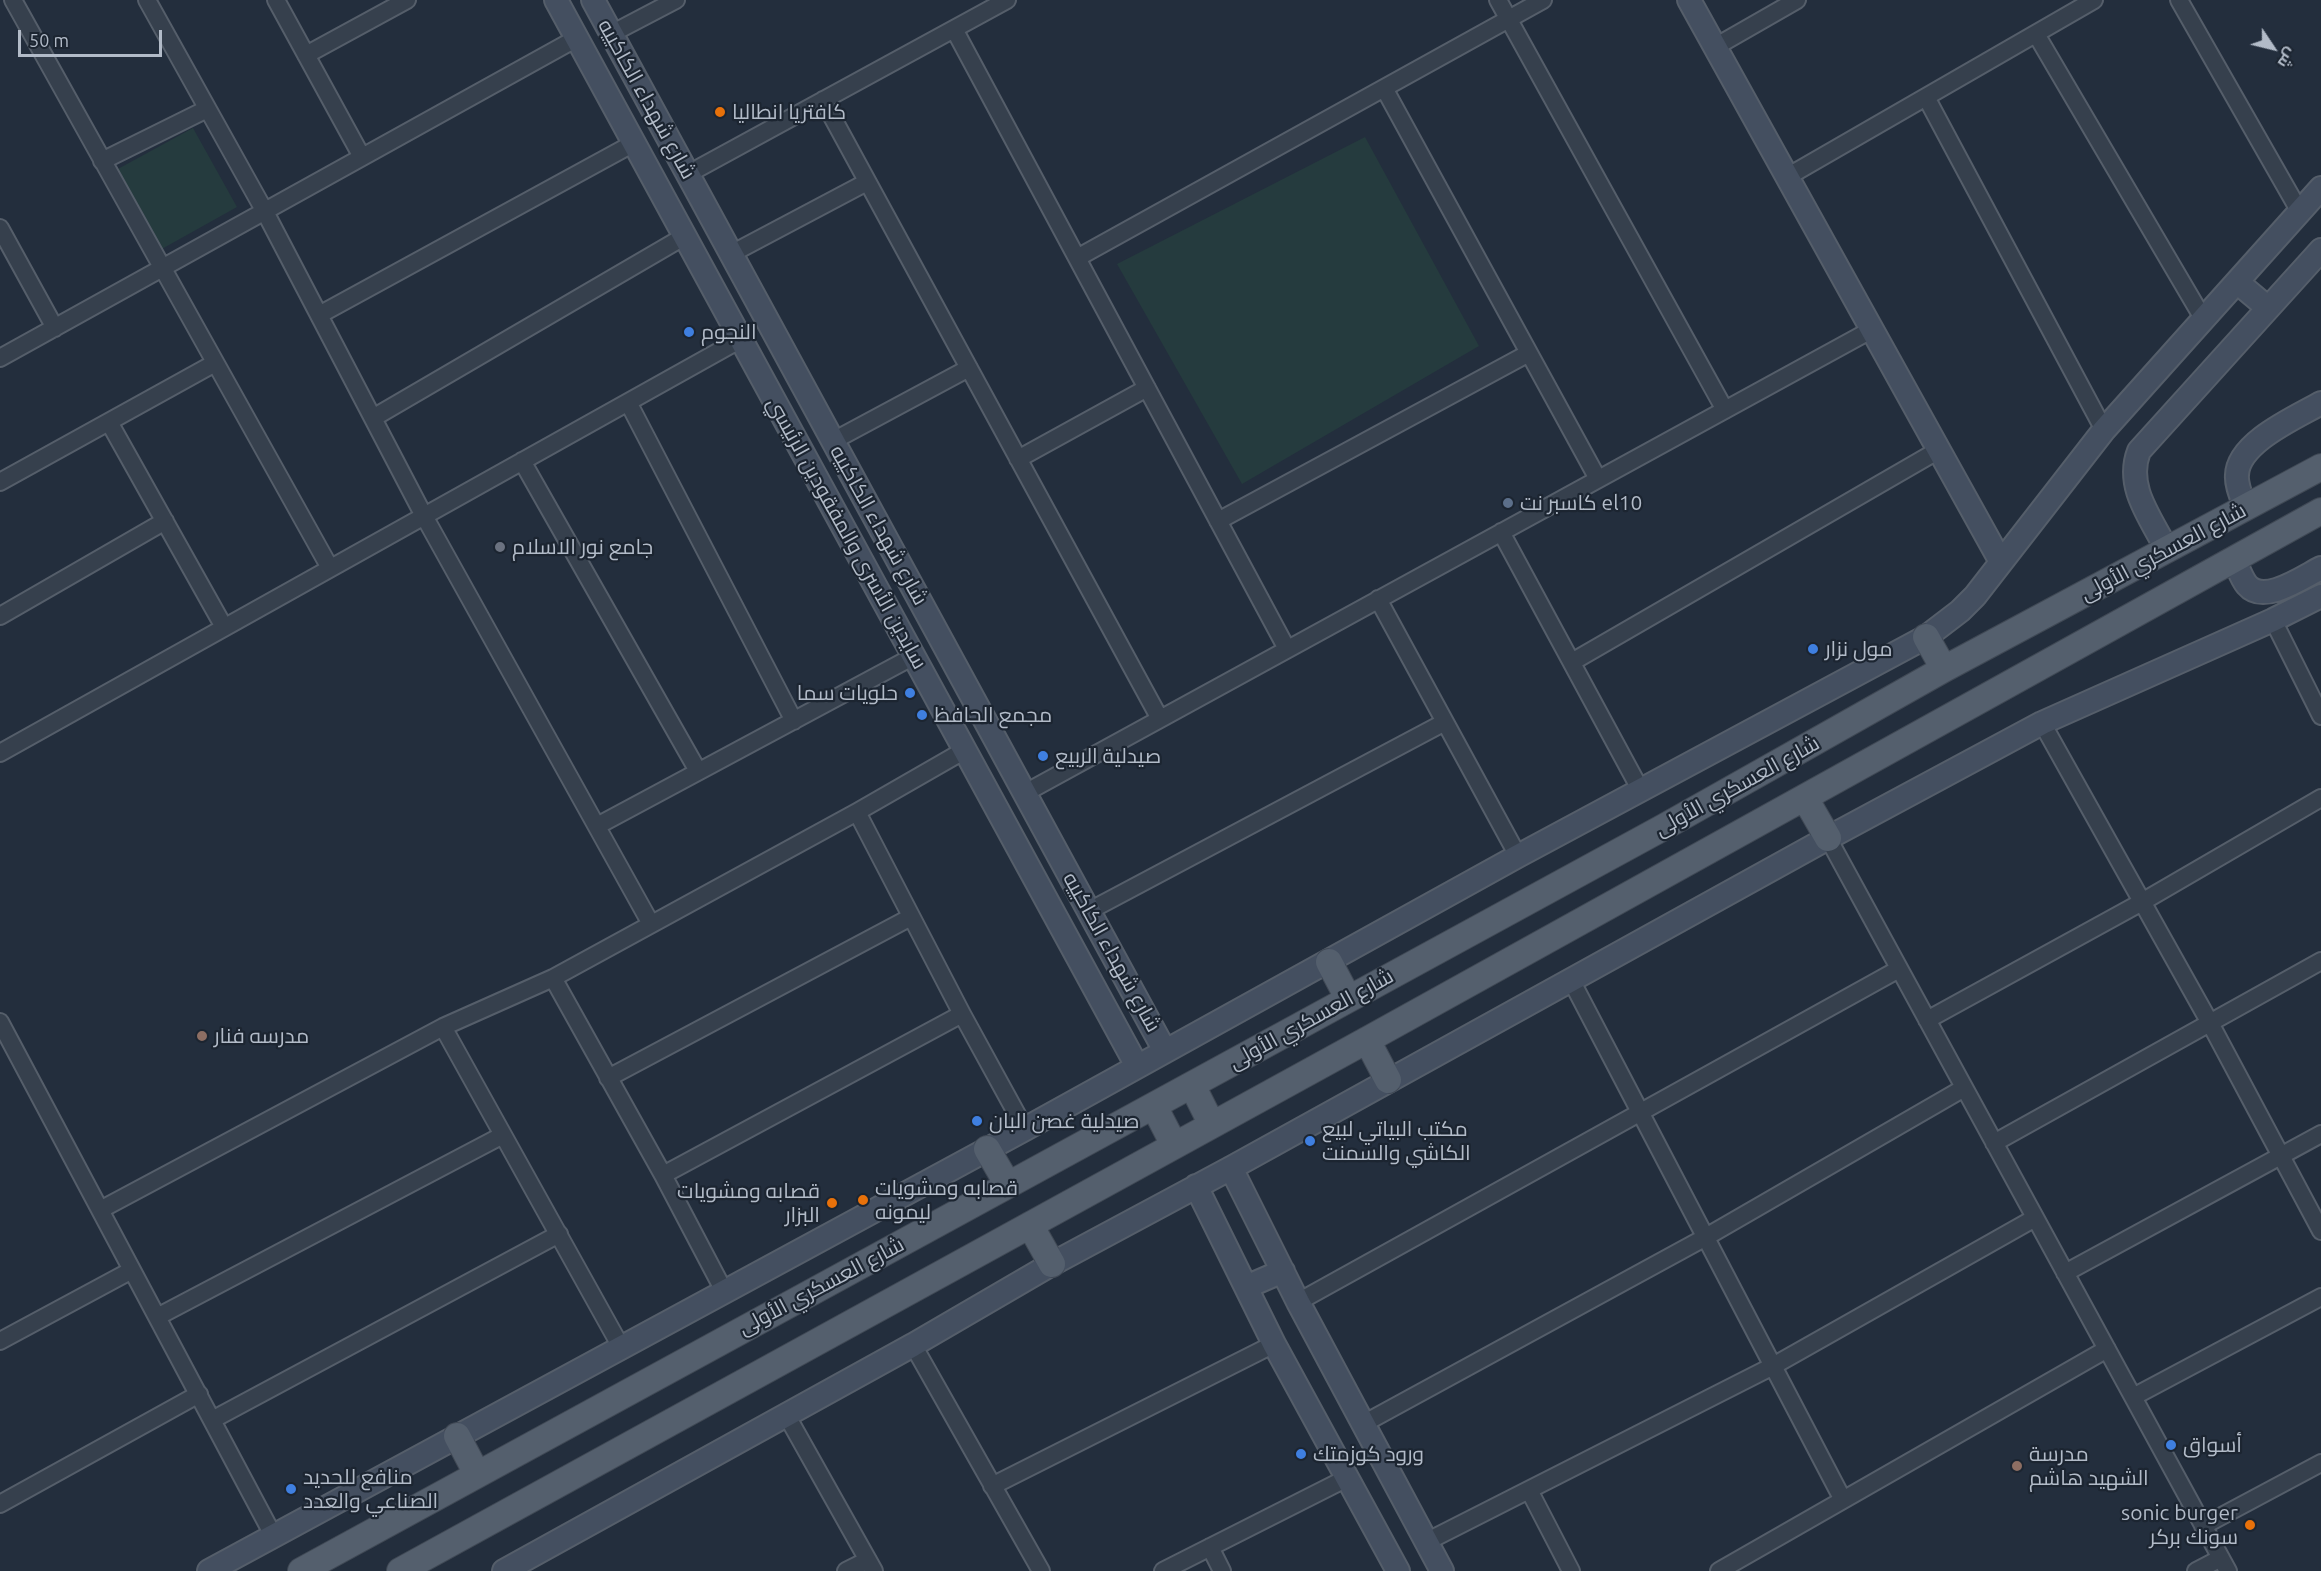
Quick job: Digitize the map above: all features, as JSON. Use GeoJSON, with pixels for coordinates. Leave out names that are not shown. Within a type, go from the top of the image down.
{"type":"FeatureCollection","features":[{"type":"Feature","properties":{"kind":"main road","name":"شارع العسكري الأولى"},"geometry":{"type":"LineString","coordinates":[[301,1571],[1653,833],[1944,669],[2321,467]]}},
{"type":"Feature","properties":{"kind":"main road","name":"شارع العسكري الأولى"},"geometry":{"type":"LineString","coordinates":[[400,1571],[1367,1040],[2321,511]]}},
{"type":"Feature","properties":{"kind":"main road"},"geometry":{"type":"LineString","coordinates":[[1926,637],[1944,669]]}},
{"type":"Feature","properties":{"kind":"main road"},"geometry":{"type":"LineString","coordinates":[[1805,798],[1828,838]]}},
{"type":"Feature","properties":{"kind":"main road"},"geometry":{"type":"LineString","coordinates":[[1329,962],[1348,998]]}},
{"type":"Feature","properties":{"kind":"main road"},"geometry":{"type":"LineString","coordinates":[[1367,1040],[1388,1080]]}},
{"type":"Feature","properties":{"kind":"main road"},"geometry":{"type":"LineString","coordinates":[[1192,1085],[1212,1125]]}},
{"type":"Feature","properties":{"kind":"main road"},"geometry":{"type":"LineString","coordinates":[[1154,1106],[1174,1145]]}},
{"type":"Feature","properties":{"kind":"main road"},"geometry":{"type":"LineString","coordinates":[[987,1149],[1008,1185]]}},
{"type":"Feature","properties":{"kind":"main road"},"geometry":{"type":"LineString","coordinates":[[1030,1225],[1052,1264]]}},
{"type":"Feature","properties":{"kind":"main road"},"geometry":{"type":"LineString","coordinates":[[457,1436],[477,1474]]}},
{"type":"Feature","properties":{"kind":"street"},"geometry":{"type":"LineString","coordinates":[[14,0],[161,268],[330,568]]}},
{"type":"Feature","properties":{"kind":"street"},"geometry":{"type":"LineString","coordinates":[[147,0],[264,210],[424,516],[651,924]]}},
{"type":"Feature","properties":{"kind":"street"},"geometry":{"type":"LineString","coordinates":[[276,0],[362,157]]}},
{"type":"Feature","properties":{"kind":"street","name":"سايدين الأسرى والمفقودين الرئيسي"},"geometry":{"type":"LineString","coordinates":[[556,0],[1137,1066]]}},
{"type":"Feature","properties":{"kind":"street","name":"شارع شهداء الكاكييه"},"geometry":{"type":"LineString","coordinates":[[593,0],[1165,1051]]}},
{"type":"Feature","properties":{"kind":"street"},"geometry":{"type":"LineString","coordinates":[[611,34],[676,0]]}},
{"type":"Feature","properties":{"kind":"street"},"geometry":{"type":"LineString","coordinates":[[688,174],[1007,0]]}},
{"type":"Feature","properties":{"kind":"street"},"geometry":{"type":"LineString","coordinates":[[1498,0],[1725,410]]}},
{"type":"Feature","properties":{"kind":"street"},"geometry":{"type":"LineString","coordinates":[[1077,258],[1543,0]]}},
{"type":"Feature","properties":{"kind":"street"},"geometry":{"type":"LineString","coordinates":[[1689,0],[2001,562]]}},
{"type":"Feature","properties":{"kind":"street"},"geometry":{"type":"LineString","coordinates":[[1715,47],[1797,0]]}},
{"type":"Feature","properties":{"kind":"street"},"geometry":{"type":"LineString","coordinates":[[1787,177],[2094,0]]}},
{"type":"Feature","properties":{"kind":"street"},"geometry":{"type":"LineString","coordinates":[[2179,0],[2300,212]]}},
{"type":"Feature","properties":{"kind":"street"},"geometry":{"type":"LineString","coordinates":[[306,55],[403,1]]}},
{"type":"Feature","properties":{"kind":"street"},"geometry":{"type":"LineString","coordinates":[[954,28],[1287,649]]}},
{"type":"Feature","properties":{"kind":"street"},"geometry":{"type":"LineString","coordinates":[[2036,34],[2204,320]]}},
{"type":"Feature","properties":{"kind":"street"},"geometry":{"type":"LineString","coordinates":[[0,358],[577,38]]}},
{"type":"Feature","properties":{"kind":"street"},"geometry":{"type":"LineString","coordinates":[[1384,88],[1598,479]]}},
{"type":"Feature","properties":{"kind":"street"},"geometry":{"type":"LineString","coordinates":[[1926,97],[2104,430]]}},
{"type":"Feature","properties":{"kind":"street"},"geometry":{"type":"LineString","coordinates":[[823,100],[1160,719]]}},
{"type":"Feature","properties":{"kind":"street"},"geometry":{"type":"LineString","coordinates":[[102,160],[207,108]]}},
{"type":"Feature","properties":{"kind":"street"},"geometry":{"type":"LineString","coordinates":[[319,315],[634,143]]}},
{"type":"Feature","properties":{"kind":"street"},"geometry":{"type":"LineString","coordinates":[[731,254],[867,182]]}},
{"type":"Feature","properties":{"kind":"street"},"geometry":{"type":"LineString","coordinates":[[209,1571],[1025,1129],[1640,789],[1926,637],[1960,611],[1975,596],[2104,430],[2321,188]]}},
{"type":"Feature","properties":{"kind":"street"},"geometry":{"type":"LineString","coordinates":[[0,228],[55,328]]}},
{"type":"Feature","properties":{"kind":"street"},"geometry":{"type":"LineString","coordinates":[[373,418],[685,236]]}},
{"type":"Feature","properties":{"kind":"street"},"geometry":{"type":"LineString","coordinates":[[2167,550],[2136,489],[2134,470],[2139,451],[2321,250]]}},
{"type":"Feature","properties":{"kind":"street"},"geometry":{"type":"LineString","coordinates":[[2237,282],[2268,308]]}},
{"type":"Feature","properties":{"kind":"street"},"geometry":{"type":"LineString","coordinates":[[1025,793],[1871,330]]}},
{"type":"Feature","properties":{"kind":"street"},"geometry":{"type":"LineString","coordinates":[[0,753],[741,339]]}},
{"type":"Feature","properties":{"kind":"street"},"geometry":{"type":"LineString","coordinates":[[1218,521],[1529,353]]}},
{"type":"Feature","properties":{"kind":"street"},"geometry":{"type":"LineString","coordinates":[[0,482],[215,363]]}},
{"type":"Feature","properties":{"kind":"street"},"geometry":{"type":"LineString","coordinates":[[833,441],[969,368]]}},
{"type":"Feature","properties":{"kind":"street"},"geometry":{"type":"LineString","coordinates":[[1018,459],[1146,388]]}},
{"type":"Feature","properties":{"kind":"street"},"geometry":{"type":"LineString","coordinates":[[628,402],[794,721]]}},
{"type":"Feature","properties":{"kind":"street"},"geometry":{"type":"LineString","coordinates":[[2245,507],[2237,475],[2241,459],[2264,436],[2321,403]]}},
{"type":"Feature","properties":{"kind":"street"},"geometry":{"type":"LineString","coordinates":[[109,422],[224,627]]}},
{"type":"Feature","properties":{"kind":"street"},"geometry":{"type":"LineString","coordinates":[[1572,662],[1937,450]]}},
{"type":"Feature","properties":{"kind":"street"},"geometry":{"type":"LineString","coordinates":[[522,461],[698,771]]}},
{"type":"Feature","properties":{"kind":"street"},"geometry":{"type":"LineString","coordinates":[[0,616],[165,521]]}},
{"type":"Feature","properties":{"kind":"street"},"geometry":{"type":"LineString","coordinates":[[1501,532],[1640,789]]}},
{"type":"Feature","properties":{"kind":"street"},"geometry":{"type":"LineString","coordinates":[[2234,559],[2247,585],[2260,593],[2275,591],[2321,568]]}},
{"type":"Feature","properties":{"kind":"street"},"geometry":{"type":"LineString","coordinates":[[516,1568],[913,1345],[1052,1264],[1231,1168],[1828,838],[2042,723],[2273,620],[2321,596]]}},
{"type":"Feature","properties":{"kind":"street"},"geometry":{"type":"LineString","coordinates":[[1378,599],[1518,856]]}},
{"type":"Feature","properties":{"kind":"street"},"geometry":{"type":"LineString","coordinates":[[2273,620],[2321,716]]}},
{"type":"Feature","properties":{"kind":"street"},"geometry":{"type":"LineString","coordinates":[[597,826],[914,656]]}},
{"type":"Feature","properties":{"kind":"street"},"geometry":{"type":"LineString","coordinates":[[1089,911],[1445,722]]}},
{"type":"Feature","properties":{"kind":"street"},"geometry":{"type":"LineString","coordinates":[[2042,723],[2210,1023],[2321,1231]]}},
{"type":"Feature","properties":{"kind":"street"},"geometry":{"type":"LineString","coordinates":[[100,1210],[443,1027],[553,978],[858,812],[965,750]]}},
{"type":"Feature","properties":{"kind":"street"},"geometry":{"type":"LineString","coordinates":[[1927,1020],[2142,902],[2321,798]]}},
{"type":"Feature","properties":{"kind":"street"},"geometry":{"type":"LineString","coordinates":[[858,812],[962,1014],[1025,1129]]}},
{"type":"Feature","properties":{"kind":"street"},"geometry":{"type":"LineString","coordinates":[[1828,838],[2224,1565],[2196,1571]]}},
{"type":"Feature","properties":{"kind":"street"},"geometry":{"type":"LineString","coordinates":[[608,1078],[911,917]]}},
{"type":"Feature","properties":{"kind":"street"},"geometry":{"type":"LineString","coordinates":[[1994,1143],[2321,961]]}},
{"type":"Feature","properties":{"kind":"street"},"geometry":{"type":"LineString","coordinates":[[1298,1302],[1899,969]]}},
{"type":"Feature","properties":{"kind":"street"},"geometry":{"type":"LineString","coordinates":[[553,978],[663,1175],[724,1292]]}},
{"type":"Feature","properties":{"kind":"street"},"geometry":{"type":"LineString","coordinates":[[1571,980],[1843,1500]]}},
{"type":"Feature","properties":{"kind":"street"},"geometry":{"type":"LineString","coordinates":[[663,1175],[962,1014]]}},
{"type":"Feature","properties":{"kind":"street"},"geometry":{"type":"LineString","coordinates":[[0,1022],[273,1535]]}},
{"type":"Feature","properties":{"kind":"street"},"geometry":{"type":"LineString","coordinates":[[443,1027],[621,1347]]}},
{"type":"Feature","properties":{"kind":"street"},"geometry":{"type":"LineString","coordinates":[[1364,1424],[1706,1237],[1964,1088]]}},
{"type":"Feature","properties":{"kind":"street"},"geometry":{"type":"LineString","coordinates":[[2065,1273],[2321,1134]]}},
{"type":"Feature","properties":{"kind":"street"},"geometry":{"type":"LineString","coordinates":[[157,1317],[503,1135]]}},
{"type":"Feature","properties":{"kind":"street"},"geometry":{"type":"LineString","coordinates":[[1231,1168],[1298,1302],[1442,1571]]}},
{"type":"Feature","properties":{"kind":"street"},"geometry":{"type":"LineString","coordinates":[[1196,1186],[1274,1344],[1398,1571]]}},
{"type":"Feature","properties":{"kind":"street"},"geometry":{"type":"LineString","coordinates":[[1426,1542],[1773,1366],[2035,1218]]}},
{"type":"Feature","properties":{"kind":"street"},"geometry":{"type":"LineString","coordinates":[[212,1420],[559,1234]]}},
{"type":"Feature","properties":{"kind":"street"},"geometry":{"type":"LineString","coordinates":[[0,1341],[132,1270]]}},
{"type":"Feature","properties":{"kind":"street"},"geometry":{"type":"LineString","coordinates":[[1246,1287],[1283,1271]]}},
{"type":"Feature","properties":{"kind":"street"},"geometry":{"type":"LineString","coordinates":[[2133,1397],[2321,1297]]}},
{"type":"Feature","properties":{"kind":"street"},"geometry":{"type":"LineString","coordinates":[[992,1486],[1274,1344]]}},
{"type":"Feature","properties":{"kind":"street"},"geometry":{"type":"LineString","coordinates":[[913,1345],[1041,1571]]}},
{"type":"Feature","properties":{"kind":"street"},"geometry":{"type":"LineString","coordinates":[[1719,1571],[2107,1350]]}},
{"type":"Feature","properties":{"kind":"street"},"geometry":{"type":"LineString","coordinates":[[0,1504],[199,1394]]}},
{"type":"Feature","properties":{"kind":"street"},"geometry":{"type":"LineString","coordinates":[[787,1416],[871,1565],[846,1571]]}},
{"type":"Feature","properties":{"kind":"street"},"geometry":{"type":"LineString","coordinates":[[2203,1526],[2321,1463]]}},
{"type":"Feature","properties":{"kind":"street"},"geometry":{"type":"LineString","coordinates":[[1163,1571],[1347,1478]]}},
{"type":"Feature","properties":{"kind":"street"},"geometry":{"type":"LineString","coordinates":[[1529,1490],[1571,1571]]}},
{"type":"Feature","properties":{"kind":"street"},"geometry":{"type":"LineString","coordinates":[[1210,1548],[1222,1571]]}},
{"type":"Feature","properties":{"kind":"green space"},"geometry":{"type":"Polygon","coordinates":[[[193,128],[237,207],[160,250],[116,170],[193,128]]]}},
{"type":"Feature","properties":{"kind":"green space"},"geometry":{"type":"Polygon","coordinates":[[[1365,137],[1479,346],[1242,484],[1117,264],[1365,137]]]}},
{"type":"Feature","properties":{"kind":"place","name":"كافتريا انطاليا"},"geometry":{"type":"Point","coordinates":[720,112]}},
{"type":"Feature","properties":{"kind":"place","name":"النجوم"},"geometry":{"type":"Point","coordinates":[689,332]}},
{"type":"Feature","properties":{"kind":"place","name":"كاسبر نت el10"},"geometry":{"type":"Point","coordinates":[1508,503]}},
{"type":"Feature","properties":{"kind":"place","name":"جامع نور الاسلام"},"geometry":{"type":"Point","coordinates":[500,547]}},
{"type":"Feature","properties":{"kind":"place","name":"مول نزار"},"geometry":{"type":"Point","coordinates":[1813,649]}},
{"type":"Feature","properties":{"kind":"place","name":"حلويات سما"},"geometry":{"type":"Point","coordinates":[910,693]}},
{"type":"Feature","properties":{"kind":"place","name":"مجمع الحافظ"},"geometry":{"type":"Point","coordinates":[922,715]}},
{"type":"Feature","properties":{"kind":"place","name":"صيدلية الربيع"},"geometry":{"type":"Point","coordinates":[1043,756]}},
{"type":"Feature","properties":{"kind":"place","name":"مدرسه فنار"},"geometry":{"type":"Point","coordinates":[202,1036]}},
{"type":"Feature","properties":{"kind":"place","name":"صيدلية غصن البان"},"geometry":{"type":"Point","coordinates":[977,1121]}},
{"type":"Feature","properties":{"kind":"place","name":"مكتب البياتي لبيع الكاشي والسمنت"},"geometry":{"type":"Point","coordinates":[1310,1141]}},
{"type":"Feature","properties":{"kind":"place","name":"قصابه ومشويات ليمونه"},"geometry":{"type":"Point","coordinates":[863,1200]}},
{"type":"Feature","properties":{"kind":"place","name":"قصابه ومشويات البزار"},"geometry":{"type":"Point","coordinates":[832,1203]}},
{"type":"Feature","properties":{"kind":"place","name":"أسواق"},"geometry":{"type":"Point","coordinates":[2171,1445]}},
{"type":"Feature","properties":{"kind":"place","name":"ورود كوزمتك"},"geometry":{"type":"Point","coordinates":[1301,1454]}},
{"type":"Feature","properties":{"kind":"place","name":"مدرسة الشهيد هاشم"},"geometry":{"type":"Point","coordinates":[2017,1466]}},
{"type":"Feature","properties":{"kind":"place","name":"منافع للحديد الصناعي والعدد"},"geometry":{"type":"Point","coordinates":[291,1489]}},
{"type":"Feature","properties":{"kind":"place","name":"sonic burger سونك بركر"},"geometry":{"type":"Point","coordinates":[2250,1525]}}]}
